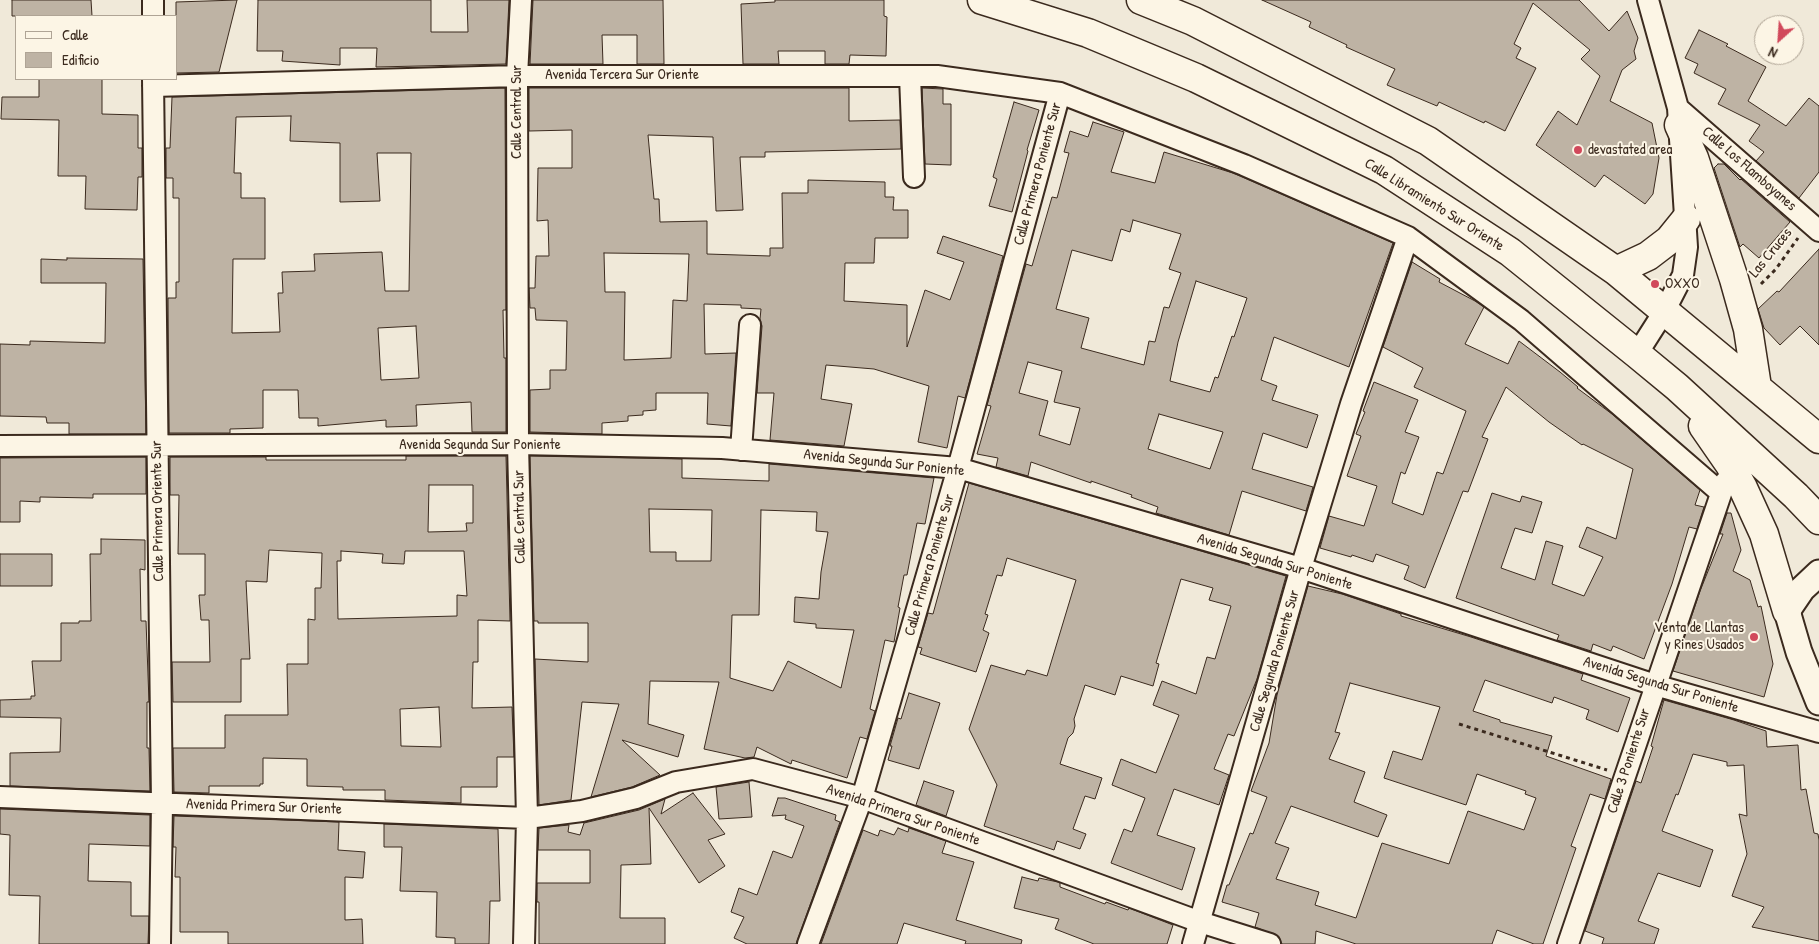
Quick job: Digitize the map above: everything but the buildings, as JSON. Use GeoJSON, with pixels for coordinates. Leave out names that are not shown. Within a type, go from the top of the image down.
{"type":"FeatureCollection","features":[{"type":"Feature","properties":{"kind":"main road","name":"Calle Libramiento Sur Oriente"},"geometry":{"type":"LineString","coordinates":[[982,0],[1088,33],[1178,71],[1384,170],[1510,252],[1637,354],[1678,388],[1796,496],[1819,520]]}},
{"type":"Feature","properties":{"kind":"main road"},"geometry":{"type":"LineString","coordinates":[[1141,0],[1193,21],[1428,140],[1616,271],[1819,439]]}},
{"type":"Feature","properties":{"kind":"main road"},"geometry":{"type":"LineString","coordinates":[[1679,117],[1734,279],[1748,329],[1757,387]]}},
{"type":"Feature","properties":{"kind":"main road"},"geometry":{"type":"LineString","coordinates":[[1616,271],[1648,256],[1669,240],[1686,219]]}},
{"type":"Feature","properties":{"kind":"main road"},"geometry":{"type":"LineString","coordinates":[[1678,388],[1730,465],[1743,488],[1764,534],[1787,611]]}},
{"type":"Feature","properties":{"kind":"street"},"geometry":{"type":"LineString","coordinates":[[154,0],[154,15]]}},
{"type":"Feature","properties":{"kind":"street","name":"Calle Central Sur"},"geometry":{"type":"LineString","coordinates":[[521,0],[517,76],[518,444],[527,818],[524,944]]}},
{"type":"Feature","properties":{"kind":"street"},"geometry":{"type":"LineString","coordinates":[[1637,354],[1665,310],[1683,275],[1687,247],[1679,117],[1648,0]]}},
{"type":"Feature","properties":{"kind":"street","name":"Avenida Tercera Sur Oriente"},"geometry":{"type":"LineString","coordinates":[[153,82],[760,74],[937,76],[1060,93],[1244,165],[1408,237],[1521,320],[1721,493]]}},
{"type":"Feature","properties":{"kind":"street"},"geometry":{"type":"LineString","coordinates":[[910,76],[914,177]]}},
{"type":"Feature","properties":{"kind":"street","name":"Calle Primera Oriente Sur"},"geometry":{"type":"LineString","coordinates":[[153,82],[162,803],[160,944]]}},
{"type":"Feature","properties":{"kind":"street","name":"Calle Primera Poniente Sur"},"geometry":{"type":"LineString","coordinates":[[808,944],[862,798],[958,468],[1060,93]]}},
{"type":"Feature","properties":{"kind":"street","name":"Calle Los Flamboyanes"},"geometry":{"type":"LineString","coordinates":[[1679,117],[1816,220]]}},
{"type":"Feature","properties":{"kind":"street","name":"Calle Segunda Poniente Sur"},"geometry":{"type":"LineString","coordinates":[[1193,944],[1301,568],[1351,404],[1408,237]]}},
{"type":"Feature","properties":{"kind":"street"},"geometry":{"type":"LineString","coordinates":[[741,450],[750,325]]}},
{"type":"Feature","properties":{"kind":"street","name":"Avenida Segunda Sur Poniente"},"geometry":{"type":"LineString","coordinates":[[0,446],[518,444],[741,450],[958,468],[1301,568],[1655,684],[1819,732]]}},
{"type":"Feature","properties":{"kind":"street","name":"Calle 3 Poniente Sur"},"geometry":{"type":"LineString","coordinates":[[1568,944],[1730,465]]}},
{"type":"Feature","properties":{"kind":"street"},"geometry":{"type":"LineString","coordinates":[[1816,681],[1799,652],[1787,611],[1802,589],[1819,573]]}},
{"type":"Feature","properties":{"kind":"street","name":"Avenida Primera Sur Poniente"},"geometry":{"type":"LineString","coordinates":[[527,818],[600,807],[636,798],[676,782],[753,769],[862,798],[1200,922],[1270,944]]}},
{"type":"Feature","properties":{"kind":"street","name":"Avenida Primera Sur Oriente"},"geometry":{"type":"LineString","coordinates":[[0,797],[527,818]]}},
{"type":"Feature","properties":{"kind":"path","name":"Las Cruces"},"geometry":{"type":"LineString","coordinates":[[1758,288],[1816,220]]}},
{"type":"Feature","properties":{"kind":"path"},"geometry":{"type":"LineString","coordinates":[[1459,724],[1625,775]]}},
{"type":"Feature","properties":{"kind":"place","name":"devastated area"},"geometry":{"type":"Point","coordinates":[1578,150]}},
{"type":"Feature","properties":{"kind":"place","name":"OXXO"},"geometry":{"type":"Point","coordinates":[1655,284]}},
{"type":"Feature","properties":{"kind":"place","name":"Venta de Llantas y Rines Usados"},"geometry":{"type":"Point","coordinates":[1754,637]}}]}
